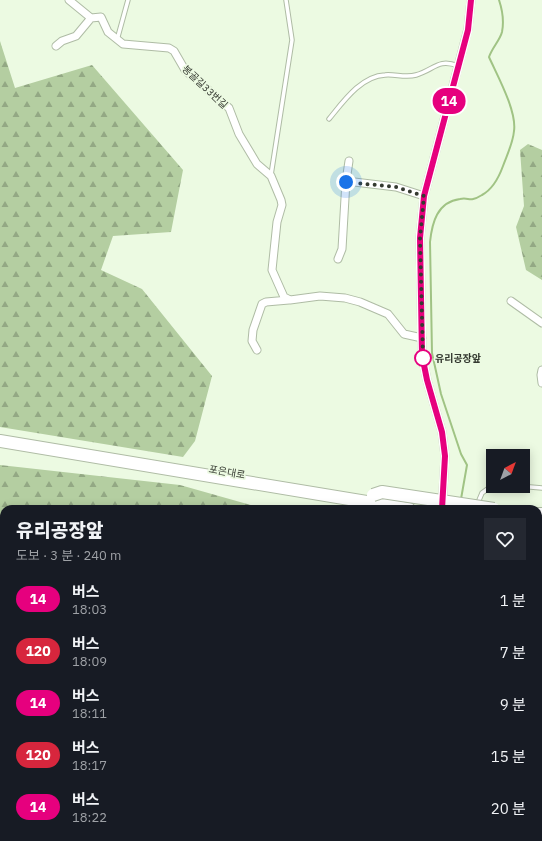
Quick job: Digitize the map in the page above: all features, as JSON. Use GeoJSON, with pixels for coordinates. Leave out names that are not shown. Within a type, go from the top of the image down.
{"type":"FeatureCollection","features":[{"type":"Feature","properties":{"kind":"highway","name":"포은대로"},"geometry":{"type":"LineString","coordinates":[[0,433],[374,502]]}},
{"type":"Feature","properties":{"kind":"highway","name":"포은대로"},"geometry":{"type":"LineString","coordinates":[[0,441],[374,502],[409,505]]}},
{"type":"Feature","properties":{"kind":"highway"},"geometry":{"type":"LineString","coordinates":[[389,505],[374,502],[382,492],[468,505]]}},
{"type":"Feature","properties":{"kind":"street"},"geometry":{"type":"LineString","coordinates":[[68,0],[91,18],[101,17],[108,32],[117,40]]}},
{"type":"Feature","properties":{"kind":"street"},"geometry":{"type":"LineString","coordinates":[[442,505],[446,466],[444,443],[424,368],[420,238],[424,196],[468,30],[471,0]]}},
{"type":"Feature","properties":{"kind":"street"},"geometry":{"type":"LineString","coordinates":[[56,46],[62,41],[76,36],[91,18]]}},
{"type":"Feature","properties":{"kind":"street","name":"봉골길33번길"},"geometry":{"type":"LineString","coordinates":[[117,40],[128,45],[161,46],[174,51],[185,70],[232,112],[239,134],[257,164],[271,176],[281,200],[282,205],[277,222],[272,270],[280,292],[284,297],[290,300]]}},
{"type":"Feature","properties":{"kind":"street"},"geometry":{"type":"LineString","coordinates":[[338,259],[342,249],[346,182],[349,161]]}},
{"type":"Feature","properties":{"kind":"street"},"geometry":{"type":"LineString","coordinates":[[346,182],[396,187],[424,196]]}},
{"type":"Feature","properties":{"kind":"street"},"geometry":{"type":"LineString","coordinates":[[257,350],[252,341],[253,330],[262,304],[266,302],[320,296],[352,300],[388,314],[404,334],[422,338]]}},
{"type":"Feature","properties":{"kind":"street"},"geometry":{"type":"LineString","coordinates":[[511,301],[542,323]]}},
{"type":"Feature","properties":{"kind":"street"},"geometry":{"type":"LineString","coordinates":[[542,370],[542,383]]}},
{"type":"Feature","properties":{"kind":"lane"},"geometry":{"type":"LineString","coordinates":[[117,40],[128,0]]}},
{"type":"Feature","properties":{"kind":"lane"},"geometry":{"type":"LineString","coordinates":[[271,176],[292,40],[286,0]]}},
{"type":"Feature","properties":{"kind":"lane"},"geometry":{"type":"LineString","coordinates":[[329,119],[351,93],[370,79],[384,75],[415,76],[442,62],[448,62],[458,66]]}},
{"type":"Feature","properties":{"kind":"lane"},"geometry":{"type":"LineString","coordinates":[[530,487],[542,488]]}},
{"type":"Feature","properties":{"kind":"lane"},"geometry":{"type":"LineString","coordinates":[[478,505],[482,493],[486,490]]}},
{"type":"Feature","properties":{"kind":"green space"},"geometry":{"type":"Polygon","coordinates":[[[0,41],[15,88],[92,65],[183,170],[171,232],[113,236],[101,270],[142,289],[212,376],[195,441],[183,457],[0,427],[0,41]]]}},
{"type":"Feature","properties":{"kind":"green space"},"geometry":{"type":"Polygon","coordinates":[[[528,144],[542,150],[542,280],[526,270],[516,227],[524,206],[520,150],[528,144]]]}},
{"type":"Feature","properties":{"kind":"green space"},"geometry":{"type":"Polygon","coordinates":[[[0,465],[180,485],[251,505],[0,505],[0,465]]]}},
{"type":"Feature","properties":{"kind":"waterway"},"geometry":{"type":"LineString","coordinates":[[461,499],[467,465],[461,454],[441,394],[432,353],[430,242],[434,221],[441,209],[452,201],[460,199],[474,199],[486,192],[497,178],[510,149],[514,131],[510,104],[489,57],[502,32],[503,24],[499,0]]}},
{"type":"Feature","properties":{"kind":"bus line","name":"14"},"geometry":{"type":"LineString","coordinates":[[442,505],[446,466],[444,443],[424,368],[422,355],[420,238],[427,179],[468,30],[471,0]]}},
{"type":"Feature","properties":{"kind":"place","name":"유리공장앞"},"geometry":{"type":"Point","coordinates":[423,358]}},
{"type":"Feature","properties":{"kind":"route"},"geometry":{"type":"LineString","coordinates":[[346,182],[382,184],[424,196],[420,238],[423,358]]}}]}
